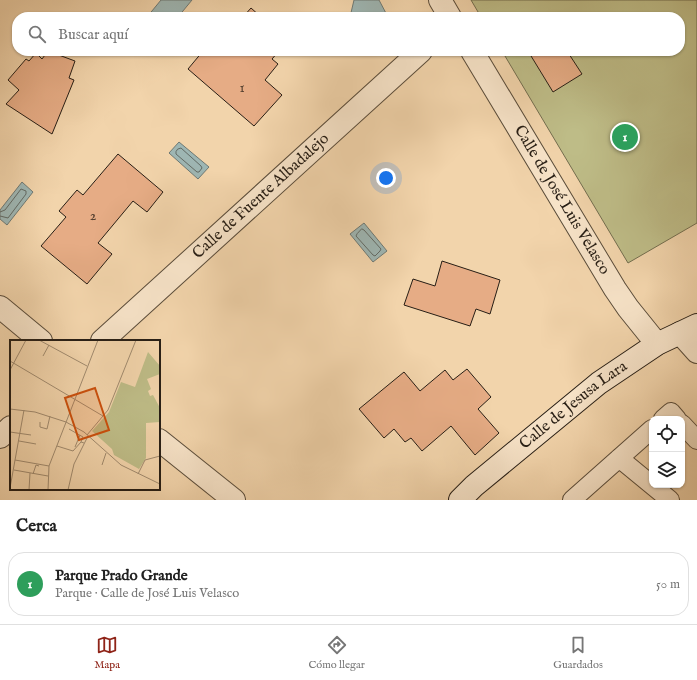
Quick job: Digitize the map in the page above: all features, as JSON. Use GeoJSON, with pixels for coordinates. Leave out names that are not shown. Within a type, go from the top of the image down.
{"type":"FeatureCollection","features":[{"type":"Feature","properties":{"kind":"street"},"geometry":{"type":"LineString","coordinates":[[440,0],[447,12]]}},
{"type":"Feature","properties":{"kind":"street","name":"Calle de Fuente Albadalejo"},"geometry":{"type":"LineString","coordinates":[[103,340],[416,56]]}},
{"type":"Feature","properties":{"kind":"street","name":"Calle de José Luis Velasco"},"geometry":{"type":"LineString","coordinates":[[475,56],[615,289],[657,344]]}},
{"type":"Feature","properties":{"kind":"street"},"geometry":{"type":"LineString","coordinates":[[0,307],[40,340]]}},
{"type":"Feature","properties":{"kind":"street"},"geometry":{"type":"LineString","coordinates":[[689,329],[697,352]]}},
{"type":"Feature","properties":{"kind":"street","name":"Calle de Jesusa Lara"},"geometry":{"type":"LineString","coordinates":[[460,500],[474,486],[599,383],[657,344],[689,329]]}},
{"type":"Feature","properties":{"kind":"street"},"geometry":{"type":"LineString","coordinates":[[0,437],[10,428]]}},
{"type":"Feature","properties":{"kind":"street"},"geometry":{"type":"LineString","coordinates":[[160,441],[234,500]]}},
{"type":"Feature","properties":{"kind":"lane"},"geometry":{"type":"LineString","coordinates":[[667,416],[671,412],[674,416]]}},
{"type":"Feature","properties":{"kind":"lane"},"geometry":{"type":"LineString","coordinates":[[685,427],[697,440]]}},
{"type":"Feature","properties":{"kind":"lane"},"geometry":{"type":"LineString","coordinates":[[572,500],[649,432]]}},
{"type":"Feature","properties":{"kind":"lane"},"geometry":{"type":"LineString","coordinates":[[618,458],[670,500]]}},
{"type":"Feature","properties":{"kind":"shaded area"},"geometry":{"type":"Polygon","coordinates":[[[471,0],[697,0],[697,223],[628,263],[505,56],[685,56],[685,12],[478,12],[471,0]]]}},
{"type":"Feature","properties":{"kind":"water"},"geometry":{"type":"Polygon","coordinates":[[[161,0],[192,0],[182,12],[151,12],[161,0]]]}},
{"type":"Feature","properties":{"kind":"water"},"geometry":{"type":"Polygon","coordinates":[[[354,0],[379,0],[385,12],[351,12],[354,0]]]}},
{"type":"Feature","properties":{"kind":"water"},"geometry":{"type":"Polygon","coordinates":[[[179,142],[209,167],[198,179],[169,153],[179,142]]]}},
{"type":"Feature","properties":{"kind":"water"},"geometry":{"type":"Polygon","coordinates":[[[22,182],[33,192],[7,225],[0,219],[0,210],[22,182]]]}},
{"type":"Feature","properties":{"kind":"water"},"geometry":{"type":"Polygon","coordinates":[[[364,223],[387,251],[373,262],[350,234],[364,223]]]}},
{"type":"Feature","properties":{"kind":"building"},"geometry":{"type":"Polygon","coordinates":[[[251,8],[255,12],[247,12],[251,8]]]}},
{"type":"Feature","properties":{"kind":"building"},"geometry":{"type":"Polygon","coordinates":[[[33,56],[39,56],[42,59],[44,56],[62,56],[75,61],[69,78],[74,80],[52,134],[6,104],[19,90],[8,80],[26,59],[29,61],[33,56]]]}},
{"type":"Feature","properties":{"kind":"building"},"geometry":{"type":"Polygon","coordinates":[[[199,56],[275,56],[272,59],[278,64],[265,80],[282,95],[254,126],[188,69],[199,56]]]}},
{"type":"Feature","properties":{"kind":"building"},"geometry":{"type":"Polygon","coordinates":[[[531,56],[570,56],[582,74],[553,92],[531,56]]]}},
{"type":"Feature","properties":{"kind":"building"},"geometry":{"type":"Polygon","coordinates":[[[118,154],[163,192],[147,212],[133,201],[98,243],[112,254],[87,284],[41,246],[66,217],[59,211],[77,190],[83,195],[118,154]]]}},
{"type":"Feature","properties":{"kind":"building"},"geometry":{"type":"Polygon","coordinates":[[[442,261],[500,280],[490,314],[476,309],[470,326],[404,305],[413,279],[435,286],[442,261]]]}},
{"type":"Feature","properties":{"kind":"building"},"geometry":{"type":"Polygon","coordinates":[[[467,369],[491,397],[478,409],[499,433],[475,455],[451,426],[422,451],[411,438],[405,442],[394,429],[384,438],[359,409],[404,372],[420,391],[445,370],[453,380],[467,369]]]}},
{"type":"Feature","properties":{"kind":"place","name":"Parque Prado Grande"},"geometry":{"type":"Point","coordinates":[625,137]}}]}
